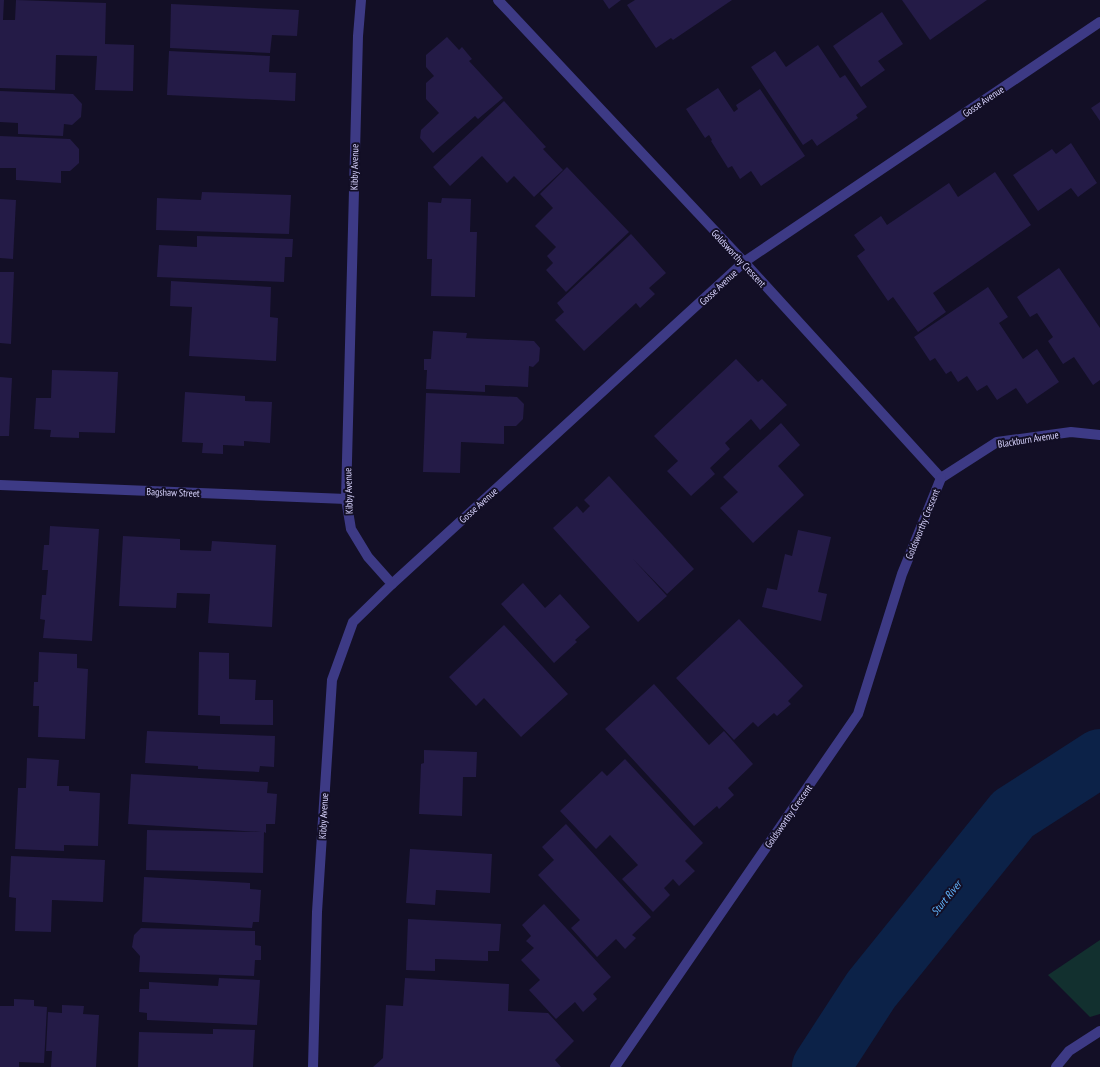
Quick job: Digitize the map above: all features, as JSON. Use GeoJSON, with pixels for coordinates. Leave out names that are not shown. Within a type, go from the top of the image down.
{"type":"FeatureCollection","features":[{"type":"Feature","properties":{"kind":"street","name":"Kibby Avenue"},"geometry":{"type":"LineString","coordinates":[[313,1067],[317,912],[332,680],[353,622],[392,584],[368,557],[351,529],[346,499],[358,36],[361,0]]}},
{"type":"Feature","properties":{"kind":"street","name":"Goldsworthy Crescent"},"geometry":{"type":"LineString","coordinates":[[498,0],[744,262],[941,478],[902,574],[858,714],[615,1067]]}},
{"type":"Feature","properties":{"kind":"street","name":"Gosse Avenue"},"geometry":{"type":"LineString","coordinates":[[392,584],[744,262],[1100,22]]}},
{"type":"Feature","properties":{"kind":"street","name":"Blackburn Avenue"},"geometry":{"type":"LineString","coordinates":[[941,478],[997,442],[1071,432],[1100,435]]}},
{"type":"Feature","properties":{"kind":"street","name":"Bagshaw Street"},"geometry":{"type":"LineString","coordinates":[[0,485],[346,499]]}},
{"type":"Feature","properties":{"kind":"street"},"geometry":{"type":"LineString","coordinates":[[1056,1067],[1068,1050],[1100,1031]]}},
{"type":"Feature","properties":{"kind":"green space"},"geometry":{"type":"Polygon","coordinates":[[[1100,940],[1100,1014],[1090,1017],[1048,975],[1100,940]]]}},
{"type":"Feature","properties":{"kind":"building"},"geometry":{"type":"Polygon","coordinates":[[[0,0],[4,0],[3,20],[15,20],[16,0],[106,3],[105,44],[134,45],[133,91],[95,90],[97,56],[56,55],[55,90],[0,88],[0,0]]]}},
{"type":"Feature","properties":{"kind":"building"},"geometry":{"type":"Polygon","coordinates":[[[603,0],[621,0],[609,9],[603,0]]]}},
{"type":"Feature","properties":{"kind":"building"},"geometry":{"type":"Polygon","coordinates":[[[635,0],[732,0],[673,40],[671,38],[656,48],[627,5],[635,0]]]}},
{"type":"Feature","properties":{"kind":"building"},"geometry":{"type":"Polygon","coordinates":[[[902,0],[987,0],[930,40],[902,0]]]}},
{"type":"Feature","properties":{"kind":"building"},"geometry":{"type":"Polygon","coordinates":[[[171,4],[299,10],[297,36],[272,35],[270,53],[170,48],[171,4]]]}},
{"type":"Feature","properties":{"kind":"building"},"geometry":{"type":"Polygon","coordinates":[[[882,12],[903,44],[878,61],[885,70],[861,87],[833,46],[882,12]]]}},
{"type":"Feature","properties":{"kind":"building"},"geometry":{"type":"Polygon","coordinates":[[[447,37],[459,50],[462,47],[472,59],[469,61],[503,98],[478,119],[475,116],[433,153],[420,138],[421,130],[439,113],[426,99],[426,83],[434,76],[426,67],[426,55],[447,37]]]}},
{"type":"Feature","properties":{"kind":"building"},"geometry":{"type":"Polygon","coordinates":[[[818,45],[840,78],[845,75],[867,107],[856,115],[858,118],[817,146],[812,139],[803,145],[751,67],[775,51],[786,67],[818,45]]]}},
{"type":"Feature","properties":{"kind":"building"},"geometry":{"type":"Polygon","coordinates":[[[169,51],[270,56],[269,72],[296,73],[295,101],[167,95],[169,51]]]}},
{"type":"Feature","properties":{"kind":"building"},"geometry":{"type":"Polygon","coordinates":[[[718,88],[734,112],[738,109],[736,105],[760,89],[805,156],[761,186],[751,171],[740,179],[732,166],[728,168],[711,141],[712,140],[709,135],[705,138],[686,109],[718,88]]]}},
{"type":"Feature","properties":{"kind":"building"},"geometry":{"type":"Polygon","coordinates":[[[0,91],[73,94],[82,104],[81,117],[72,125],[64,124],[63,136],[18,134],[18,123],[0,122],[0,91]]]}},
{"type":"Feature","properties":{"kind":"building"},"geometry":{"type":"Polygon","coordinates":[[[504,101],[546,147],[543,149],[563,170],[534,197],[514,176],[507,183],[482,156],[450,186],[433,167],[504,101]]]}},
{"type":"Feature","properties":{"kind":"building"},"geometry":{"type":"Polygon","coordinates":[[[1100,102],[1100,121],[1091,108],[1100,102]]]}},
{"type":"Feature","properties":{"kind":"building"},"geometry":{"type":"Polygon","coordinates":[[[0,136],[70,139],[79,149],[79,163],[70,171],[61,171],[61,183],[16,180],[16,168],[0,168],[0,136]]]}},
{"type":"Feature","properties":{"kind":"building"},"geometry":{"type":"Polygon","coordinates":[[[1071,143],[1097,183],[1078,197],[1071,188],[1038,211],[1013,175],[1052,149],[1056,154],[1071,143]]]}},
{"type":"Feature","properties":{"kind":"building"},"geometry":{"type":"Polygon","coordinates":[[[567,167],[629,232],[566,292],[546,270],[553,263],[547,256],[556,247],[535,226],[553,208],[540,194],[567,167]]]}},
{"type":"Feature","properties":{"kind":"building"},"geometry":{"type":"Polygon","coordinates":[[[995,172],[1031,225],[933,293],[946,312],[918,332],[893,297],[888,301],[857,256],[865,250],[854,235],[881,216],[887,225],[949,183],[958,197],[995,172]]]}},
{"type":"Feature","properties":{"kind":"building"},"geometry":{"type":"Polygon","coordinates":[[[202,192],[291,195],[289,234],[156,230],[157,198],[201,200],[202,192]]]}},
{"type":"Feature","properties":{"kind":"building"},"geometry":{"type":"Polygon","coordinates":[[[442,198],[471,199],[470,232],[477,232],[475,297],[431,296],[432,259],[427,259],[428,202],[441,203],[442,198]]]}},
{"type":"Feature","properties":{"kind":"building"},"geometry":{"type":"Polygon","coordinates":[[[0,199],[16,200],[13,259],[0,258],[0,199]]]}},
{"type":"Feature","properties":{"kind":"building"},"geometry":{"type":"Polygon","coordinates":[[[631,234],[666,273],[649,288],[655,294],[640,308],[636,303],[584,351],[555,320],[564,312],[557,303],[631,234]]]}},
{"type":"Feature","properties":{"kind":"building"},"geometry":{"type":"Polygon","coordinates":[[[197,236],[293,239],[292,257],[285,257],[284,282],[157,277],[159,245],[197,247],[197,236]]]}},
{"type":"Feature","properties":{"kind":"building"},"geometry":{"type":"Polygon","coordinates":[[[1059,268],[1100,328],[1100,380],[1093,385],[1074,357],[1063,364],[1048,341],[1053,337],[1037,313],[1030,317],[1017,297],[1059,268]]]}},
{"type":"Feature","properties":{"kind":"building"},"geometry":{"type":"Polygon","coordinates":[[[0,272],[14,272],[11,344],[0,343],[0,272]]]}},
{"type":"Feature","properties":{"kind":"building"},"geometry":{"type":"Polygon","coordinates":[[[171,281],[271,287],[270,317],[278,318],[276,361],[189,356],[192,307],[170,306],[171,281]]]}},
{"type":"Feature","properties":{"kind":"building"},"geometry":{"type":"Polygon","coordinates":[[[988,287],[1008,317],[999,323],[1023,359],[1037,349],[1059,382],[1027,404],[1016,388],[997,400],[987,385],[977,391],[967,376],[958,382],[951,371],[946,374],[935,358],[930,361],[914,337],[988,287]]]}},
{"type":"Feature","properties":{"kind":"building"},"geometry":{"type":"Polygon","coordinates":[[[433,331],[467,333],[466,338],[534,341],[540,348],[539,361],[533,367],[529,366],[528,387],[485,385],[485,392],[426,389],[427,370],[424,370],[424,359],[431,359],[433,331]]]}},
{"type":"Feature","properties":{"kind":"building"},"geometry":{"type":"Polygon","coordinates":[[[736,359],[758,382],[762,379],[787,405],[760,430],[751,419],[725,443],[730,449],[710,468],[715,474],[691,496],[667,471],[678,461],[654,436],[736,359]]]}},
{"type":"Feature","properties":{"kind":"building"},"geometry":{"type":"Polygon","coordinates":[[[52,370],[118,372],[115,433],[79,432],[79,438],[50,437],[51,430],[34,429],[36,398],[51,398],[52,370]]]}},
{"type":"Feature","properties":{"kind":"building"},"geometry":{"type":"Polygon","coordinates":[[[0,377],[12,378],[9,436],[0,436],[0,377]]]}},
{"type":"Feature","properties":{"kind":"building"},"geometry":{"type":"Polygon","coordinates":[[[185,392],[245,396],[245,401],[272,402],[270,443],[244,441],[244,446],[223,445],[223,454],[202,453],[203,443],[182,442],[185,392]]]}},
{"type":"Feature","properties":{"kind":"building"},"geometry":{"type":"Polygon","coordinates":[[[426,393],[517,397],[524,404],[523,419],[516,426],[504,426],[504,444],[461,442],[460,473],[423,472],[426,393]]]}},
{"type":"Feature","properties":{"kind":"building"},"geometry":{"type":"Polygon","coordinates":[[[781,423],[800,445],[778,466],[804,495],[753,543],[720,508],[738,492],[723,477],[781,423]]]}},
{"type":"Feature","properties":{"kind":"building"},"geometry":{"type":"Polygon","coordinates":[[[609,476],[694,569],[667,594],[633,559],[667,596],[638,622],[553,528],[577,506],[583,513],[590,506],[584,500],[609,476]]]}},
{"type":"Feature","properties":{"kind":"building"},"geometry":{"type":"Polygon","coordinates":[[[50,526],[99,529],[92,641],[43,638],[45,620],[40,619],[42,595],[46,595],[48,570],[42,570],[44,545],[49,545],[50,526]]]}},
{"type":"Feature","properties":{"kind":"building"},"geometry":{"type":"Polygon","coordinates":[[[798,530],[831,537],[818,592],[827,594],[821,621],[762,607],[767,588],[777,590],[785,554],[792,556],[798,530]]]}},
{"type":"Feature","properties":{"kind":"building"},"geometry":{"type":"Polygon","coordinates":[[[123,536],[180,539],[180,550],[211,551],[212,541],[276,545],[272,627],[208,623],[210,594],[177,593],[176,608],[119,606],[123,536]]]}},
{"type":"Feature","properties":{"kind":"building"},"geometry":{"type":"Polygon","coordinates":[[[523,583],[545,608],[560,594],[590,627],[575,640],[577,642],[554,663],[501,604],[523,583]]]}},
{"type":"Feature","properties":{"kind":"building"},"geometry":{"type":"Polygon","coordinates":[[[739,619],[803,686],[788,701],[791,704],[777,716],[774,713],[758,727],[753,722],[734,740],[676,678],[739,619]]]}},
{"type":"Feature","properties":{"kind":"building"},"geometry":{"type":"Polygon","coordinates":[[[504,625],[568,694],[521,737],[484,698],[476,706],[449,677],[504,625]]]}},
{"type":"Feature","properties":{"kind":"building"},"geometry":{"type":"Polygon","coordinates":[[[39,652],[77,654],[77,668],[88,669],[85,739],[38,737],[39,706],[33,706],[34,682],[38,682],[39,652]]]}},
{"type":"Feature","properties":{"kind":"building"},"geometry":{"type":"Polygon","coordinates":[[[199,652],[229,653],[229,679],[256,680],[255,700],[273,700],[273,725],[220,724],[220,716],[198,715],[199,652]]]}},
{"type":"Feature","properties":{"kind":"building"},"geometry":{"type":"Polygon","coordinates":[[[654,684],[709,745],[724,731],[753,764],[728,788],[734,795],[719,809],[717,806],[694,826],[605,729],[654,684]]]}},
{"type":"Feature","properties":{"kind":"building"},"geometry":{"type":"Polygon","coordinates":[[[147,731],[275,736],[274,767],[260,766],[259,772],[198,769],[198,766],[145,763],[147,731]]]}},
{"type":"Feature","properties":{"kind":"building"},"geometry":{"type":"Polygon","coordinates":[[[424,750],[477,752],[476,777],[463,777],[462,816],[419,814],[421,764],[424,763],[424,750]]]}},
{"type":"Feature","properties":{"kind":"building"},"geometry":{"type":"Polygon","coordinates":[[[27,758],[59,760],[57,786],[69,786],[69,791],[100,793],[98,846],[64,845],[64,851],[15,849],[18,788],[26,788],[27,758]]]}},
{"type":"Feature","properties":{"kind":"building"},"geometry":{"type":"Polygon","coordinates":[[[625,759],[703,843],[685,861],[695,871],[679,886],[673,879],[664,888],[670,895],[653,912],[622,879],[638,865],[610,835],[596,849],[560,811],[602,771],[607,776],[625,759]]]}},
{"type":"Feature","properties":{"kind":"building"},"geometry":{"type":"Polygon","coordinates":[[[131,774],[268,782],[267,793],[277,794],[275,824],[266,824],[266,833],[264,832],[263,873],[146,870],[147,830],[261,832],[128,824],[131,774]]]}},
{"type":"Feature","properties":{"kind":"building"},"geometry":{"type":"Polygon","coordinates":[[[566,824],[651,917],[632,935],[636,938],[625,949],[616,939],[597,957],[571,928],[580,920],[538,875],[554,860],[542,847],[566,824]]]}},
{"type":"Feature","properties":{"kind":"building"},"geometry":{"type":"Polygon","coordinates":[[[410,849],[492,854],[490,893],[436,890],[435,905],[406,903],[410,849]]]}},
{"type":"Feature","properties":{"kind":"building"},"geometry":{"type":"Polygon","coordinates":[[[11,856],[105,860],[103,902],[52,900],[51,932],[15,931],[16,898],[9,897],[11,856]]]}},
{"type":"Feature","properties":{"kind":"building"},"geometry":{"type":"Polygon","coordinates":[[[144,877],[250,883],[250,889],[261,890],[259,922],[253,922],[252,928],[142,922],[144,877]]]}},
{"type":"Feature","properties":{"kind":"building"},"geometry":{"type":"Polygon","coordinates":[[[544,904],[611,977],[593,994],[597,999],[583,1012],[575,1002],[556,1019],[529,990],[540,980],[521,960],[534,948],[526,941],[531,936],[522,925],[544,904]]]}},
{"type":"Feature","properties":{"kind":"building"},"geometry":{"type":"Polygon","coordinates":[[[408,919],[501,924],[499,951],[488,951],[488,961],[435,959],[435,971],[406,970],[408,919]]]}},
{"type":"Feature","properties":{"kind":"building"},"geometry":{"type":"Polygon","coordinates":[[[141,928],[255,931],[255,945],[261,946],[261,960],[255,960],[254,976],[139,972],[140,956],[132,947],[134,935],[141,928]]]}},
{"type":"Feature","properties":{"kind":"building"},"geometry":{"type":"Polygon","coordinates":[[[219,978],[260,980],[257,1025],[147,1020],[147,1013],[139,1012],[140,989],[149,989],[149,982],[218,986],[219,978]]]}},
{"type":"Feature","properties":{"kind":"building"},"geometry":{"type":"Polygon","coordinates":[[[405,978],[509,984],[508,1011],[548,1013],[574,1041],[555,1060],[561,1067],[373,1067],[383,1058],[386,1005],[403,1006],[405,978]]]}},
{"type":"Feature","properties":{"kind":"building"},"geometry":{"type":"Polygon","coordinates":[[[14,999],[34,1000],[34,1006],[47,1007],[44,1063],[19,1062],[19,1067],[0,1067],[0,1006],[14,1006],[14,999]]]}},
{"type":"Feature","properties":{"kind":"building"},"geometry":{"type":"Polygon","coordinates":[[[62,1005],[84,1006],[83,1014],[99,1015],[96,1067],[51,1067],[52,1051],[46,1051],[48,1012],[62,1013],[62,1005]]]}},
{"type":"Feature","properties":{"kind":"building"},"geometry":{"type":"Polygon","coordinates":[[[213,1029],[255,1030],[253,1067],[138,1067],[139,1032],[213,1034],[213,1029]]]}},
{"type":"Feature","properties":{"kind":"waterway","name":"Sturt River"},"geometry":{"type":"LineString","coordinates":[[821,1067],[871,990],[1013,814],[1100,758]]}}]}
